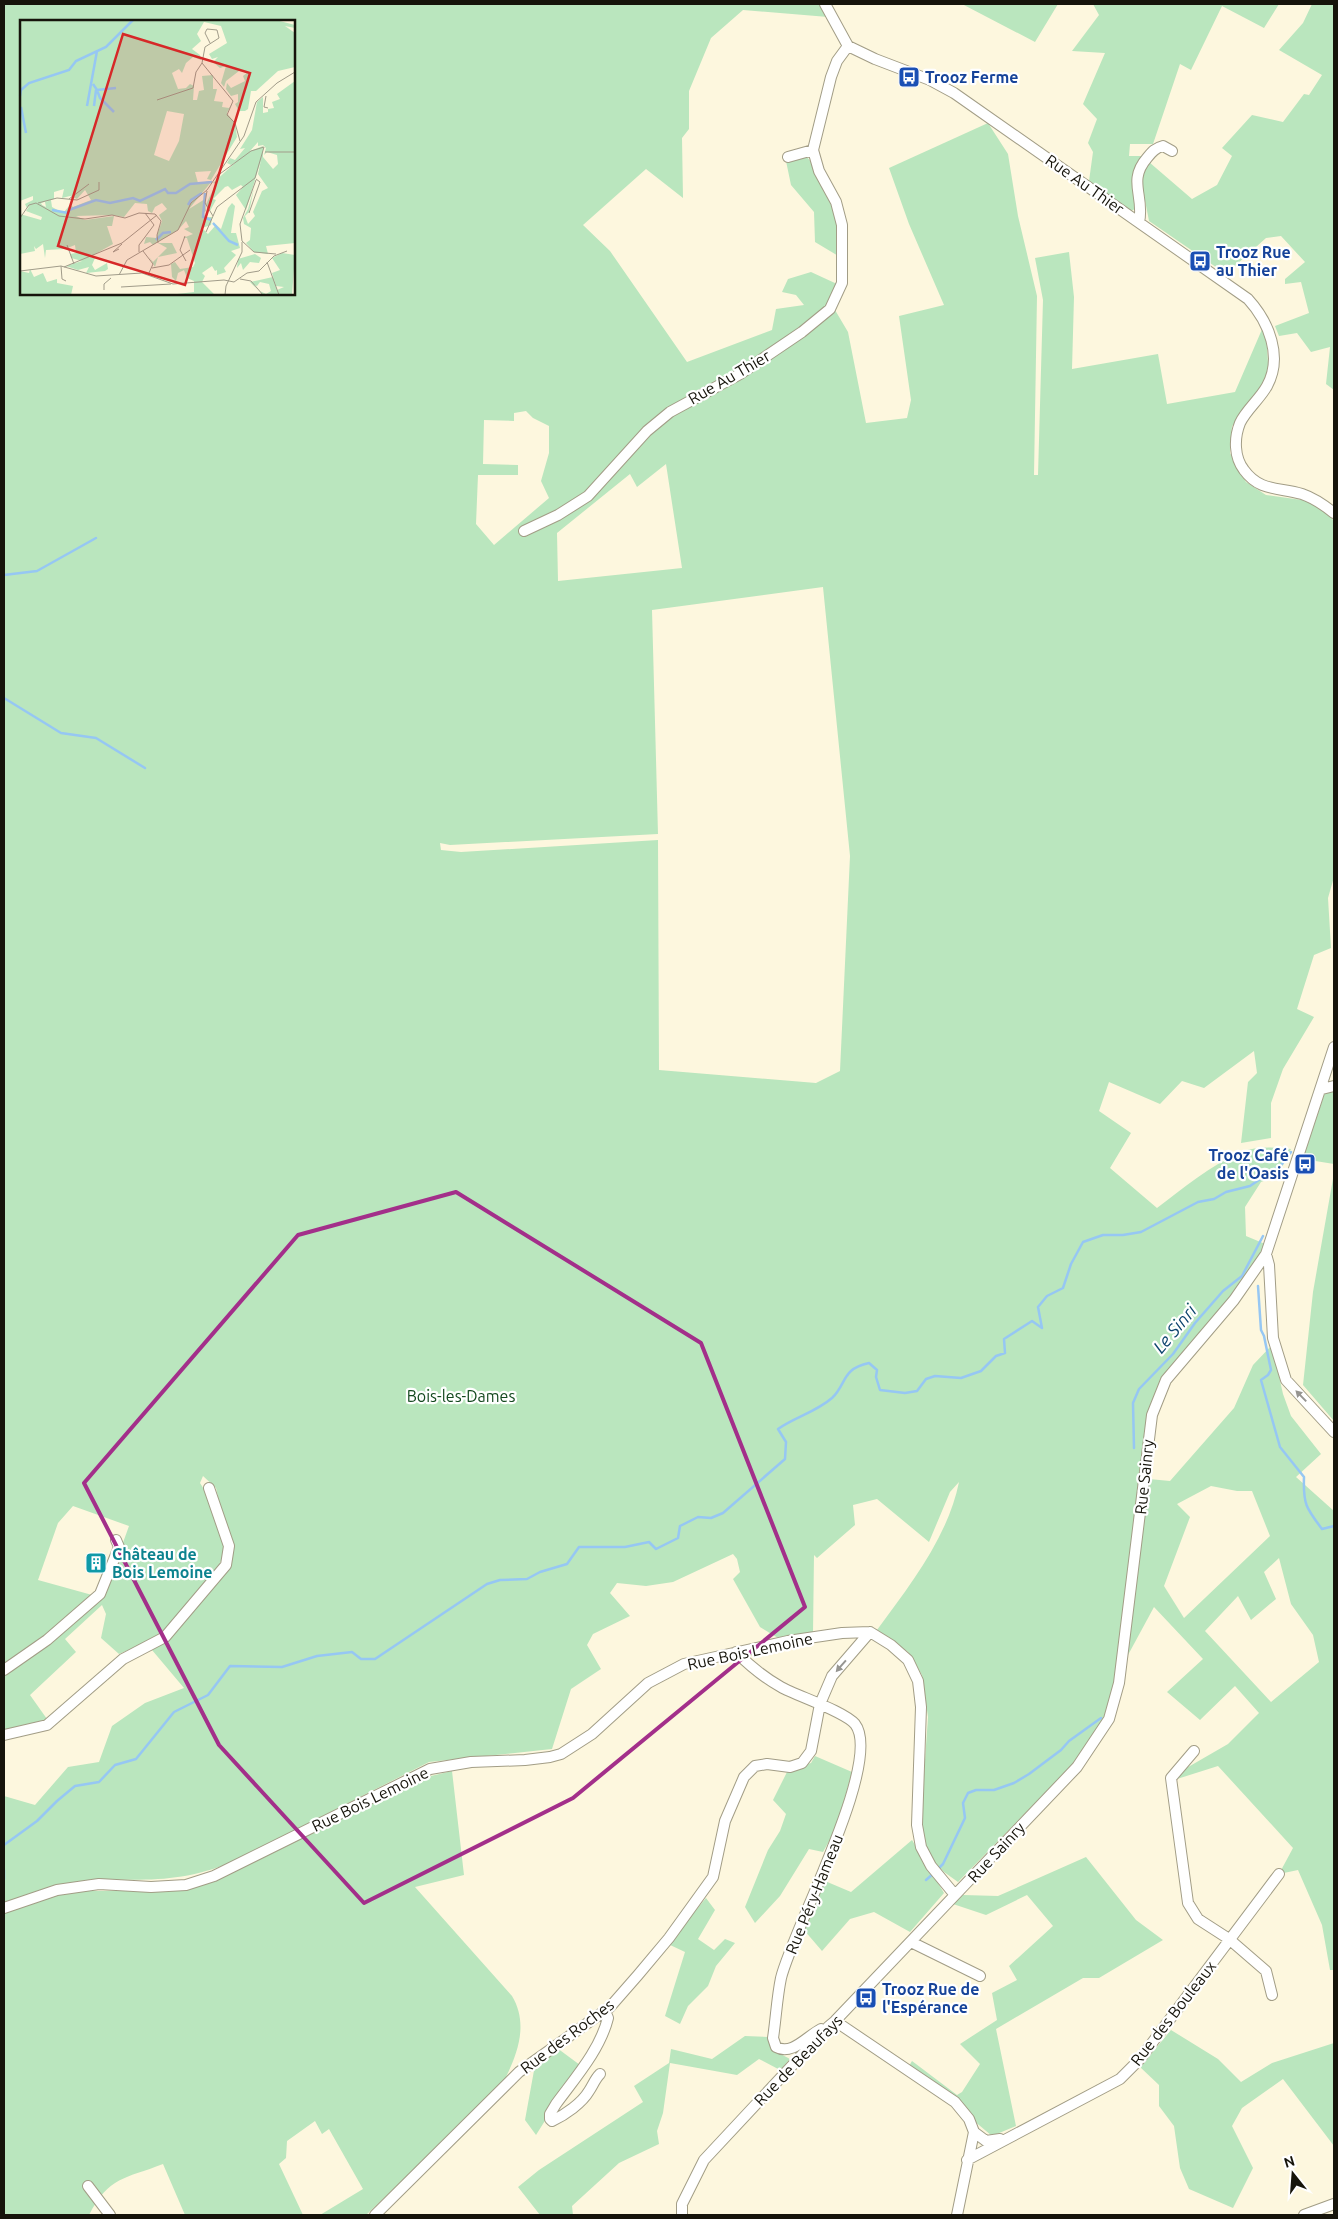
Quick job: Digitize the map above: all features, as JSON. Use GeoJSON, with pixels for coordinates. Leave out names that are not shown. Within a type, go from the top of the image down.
{"type":"FeatureCollection","features":[{"type":"Feature","properties":{"kind":"street"},"geometry":{"type":"LineString","coordinates":[[788,158],[813,150],[831,77],[837,61],[848,46],[825,4]]}},
{"type":"Feature","properties":{"kind":"street","name":"Rue Au Thier"},"geometry":{"type":"LineString","coordinates":[[848,46],[875,59],[930,80],[954,93],[1248,299],[1268,326],[1272,348],[1273,373],[1267,387],[1240,423],[1235,449],[1244,470],[1262,487],[1302,494],[1322,502],[1334,513]]}},
{"type":"Feature","properties":{"kind":"street","name":"Rue Au Thier"},"geometry":{"type":"LineString","coordinates":[[1139,222],[1141,212],[1136,184],[1140,166],[1156,148],[1163,146],[1172,151]]}},
{"type":"Feature","properties":{"kind":"street","name":"Rue Au Thier"},"geometry":{"type":"LineString","coordinates":[[524,532],[564,512],[588,496],[648,431],[670,412],[695,396],[740,374],[802,332],[830,309],[842,283],[842,225],[836,202],[819,171],[813,150]]}},
{"type":"Feature","properties":{"kind":"street","name":"Rue Sainry"},"geometry":{"type":"LineString","coordinates":[[955,1895],[1076,1767],[1108,1719],[1119,1683],[1127,1630],[1152,1415],[1166,1380],[1234,1300],[1266,1254],[1334,1048]]}},
{"type":"Feature","properties":{"kind":"street"},"geometry":{"type":"LineString","coordinates":[[1322,1089],[1334,1086]]}},
{"type":"Feature","properties":{"kind":"street"},"geometry":{"type":"LineString","coordinates":[[1266,1254],[1269,1265],[1273,1338],[1286,1380],[1334,1432]]}},
{"type":"Feature","properties":{"kind":"street"},"geometry":{"type":"LineString","coordinates":[[4,1735],[47,1726],[122,1658],[165,1636],[226,1565],[229,1546],[209,1488]]}},
{"type":"Feature","properties":{"kind":"street"},"geometry":{"type":"LineString","coordinates":[[4,1670],[47,1640],[100,1594],[119,1547],[116,1540]]}},
{"type":"Feature","properties":{"kind":"street"},"geometry":{"type":"LineString","coordinates":[[820,1704],[832,1676],[870,1632],[891,1645],[908,1660],[918,1681],[921,1707],[917,1826],[921,1847],[931,1866],[955,1895]]}},
{"type":"Feature","properties":{"kind":"street","name":"Rue Bois Lemoine"},"geometry":{"type":"LineString","coordinates":[[4,1908],[57,1890],[99,1884],[151,1887],[186,1885],[214,1876],[430,1769],[471,1762],[525,1760],[561,1754],[592,1734],[637,1692],[660,1676],[684,1664],[788,1641],[842,1633],[870,1632]]}},
{"type":"Feature","properties":{"kind":"street","name":"Rue Péry-Hameau"},"geometry":{"type":"LineString","coordinates":[[736,1652],[760,1674],[854,1723],[861,1736],[858,1769],[839,1833],[781,1977],[774,2038],[776,2047],[781,2050],[791,2049],[832,2023]]}},
{"type":"Feature","properties":{"kind":"street","name":"Rue des Roches"},"geometry":{"type":"LineString","coordinates":[[375,2215],[519,2072],[610,2007],[669,1938],[713,1877],[725,1820],[744,1777],[755,1766],[767,1764],[790,1767],[802,1763],[811,1751],[820,1704]]}},
{"type":"Feature","properties":{"kind":"street"},"geometry":{"type":"LineString","coordinates":[[1194,1751],[1171,1778],[1188,1903],[1198,1919],[1229,1939],[1266,1970],[1272,1995]]}},
{"type":"Feature","properties":{"kind":"street","name":"Rue des Bouleaux"},"geometry":{"type":"LineString","coordinates":[[967,2160],[1120,2078],[1140,2059],[1279,1874]]}},
{"type":"Feature","properties":{"kind":"street","name":"Rue de Beaufays"},"geometry":{"type":"LineString","coordinates":[[682,2215],[682,2204],[704,2160],[955,1895]]}},
{"type":"Feature","properties":{"kind":"street"},"geometry":{"type":"LineString","coordinates":[[911,1942],[980,1976]]}},
{"type":"Feature","properties":{"kind":"street"},"geometry":{"type":"LineString","coordinates":[[600,2074],[588,2093],[576,2105],[560,2117],[550,2119],[550,2114],[556,2104],[598,2044],[605,2030],[608,2018],[605,2011]]}},
{"type":"Feature","properties":{"kind":"street"},"geometry":{"type":"LineString","coordinates":[[832,2023],[955,2102],[969,2119],[974,2132],[957,2215]]}},
{"type":"Feature","properties":{"kind":"street","name":"Rue des Bouleaux"},"geometry":{"type":"LineString","coordinates":[[974,2132],[986,2141],[1006,2138]]}},
{"type":"Feature","properties":{"kind":"street"},"geometry":{"type":"LineString","coordinates":[[88,2186],[110,2215]]}},
{"type":"Feature","properties":{"kind":"street"},"geometry":{"type":"LineString","coordinates":[[1304,2215],[1334,2204]]}},
{"type":"Feature","properties":{"kind":"highlighted area"},"geometry":{"type":"Polygon","coordinates":[[[456,1192],[701,1343],[805,1607],[573,1798],[364,1903],[219,1745],[84,1483],[298,1235],[456,1192]]]}},
{"type":"Feature","properties":{"kind":"green space","name":"Bois-les-Dames"},"geometry":{"type":"Polygon","coordinates":[[[4,4],[822,4],[828,17],[743,10],[711,38],[689,91],[689,129],[682,138],[683,198],[646,169],[583,225],[610,251],[687,362],[772,330],[776,309],[804,305],[796,295],[782,292],[788,279],[811,272],[837,284],[835,310],[848,332],[866,423],[907,418],[911,400],[899,316],[944,305],[909,224],[889,168],[988,123],[1008,154],[1018,216],[1037,296],[1034,475],[1038,475],[1043,300],[1035,258],[1069,252],[1074,297],[1072,369],[1158,354],[1167,404],[1235,392],[1263,327],[1266,333],[1269,378],[1246,412],[1232,426],[1230,453],[1246,482],[1266,495],[1309,501],[1327,513],[1334,521],[1334,877],[1328,898],[1331,948],[1314,955],[1297,1009],[1314,1017],[1283,1069],[1271,1103],[1271,1138],[1241,1143],[1248,1082],[1257,1073],[1254,1051],[1204,1088],[1182,1081],[1160,1104],[1109,1082],[1099,1111],[1131,1133],[1110,1168],[1157,1208],[1208,1170],[1241,1152],[1266,1147],[1291,1149],[1278,1175],[1261,1182],[1245,1207],[1246,1236],[1270,1246],[1166,1380],[1152,1415],[1142,1451],[1123,1646],[1104,1720],[1075,1762],[958,1882],[944,1872],[928,1856],[920,1831],[928,1717],[922,1675],[908,1652],[877,1630],[915,1578],[937,1541],[954,1502],[959,1482],[950,1492],[929,1542],[877,1499],[853,1505],[855,1525],[817,1558],[814,1555],[813,1633],[778,1638],[760,1627],[733,1579],[740,1572],[737,1559],[733,1554],[673,1582],[646,1586],[617,1583],[610,1593],[630,1616],[593,1634],[587,1645],[601,1669],[571,1689],[552,1749],[429,1762],[232,1862],[214,1869],[196,1874],[162,1879],[90,1879],[92,1891],[185,1890],[414,1780],[452,1771],[464,1875],[415,1887],[512,1996],[517,2007],[520,2019],[519,2042],[512,2065],[501,2087],[366,2215],[320,2215],[363,2189],[329,2129],[322,2134],[315,2121],[287,2141],[286,2158],[279,2164],[303,2215],[185,2215],[163,2164],[119,2180],[96,2202],[89,2215],[4,2215],[4,1796],[35,1805],[68,1767],[99,1762],[112,1726],[145,1703],[184,1688],[152,1650],[232,1563],[216,1488],[203,1476],[200,1483],[212,1502],[226,1549],[217,1570],[160,1636],[119,1654],[101,1638],[106,1614],[102,1605],[65,1639],[76,1652],[30,1695],[47,1719],[4,1732],[4,4]],[[526,411],[514,413],[514,421],[484,420],[483,464],[518,465],[518,475],[478,475],[476,524],[494,545],[549,498],[541,481],[549,453],[549,426],[533,418],[526,411]],[[666,464],[637,487],[630,474],[557,533],[558,581],[682,568],[666,464]],[[823,587],[652,610],[658,834],[450,845],[440,843],[441,850],[461,852],[658,840],[659,1070],[816,1083],[840,1071],[850,856],[823,587]],[[73,1506],[58,1523],[38,1580],[103,1598],[129,1526],[73,1506]]]}},
{"type":"Feature","properties":{"kind":"green space"},"geometry":{"type":"Polygon","coordinates":[[[962,4],[1058,4],[1035,42],[962,4]]]}},
{"type":"Feature","properties":{"kind":"green space"},"geometry":{"type":"Polygon","coordinates":[[[1093,4],[1279,4],[1264,28],[1222,6],[1191,70],[1180,64],[1153,144],[1130,144],[1129,156],[1143,156],[1133,176],[1137,208],[1129,212],[1089,181],[1093,152],[1088,143],[1097,119],[1083,104],[1105,53],[1072,51],[1099,15],[1093,4]]]}},
{"type":"Feature","properties":{"kind":"green space"},"geometry":{"type":"Polygon","coordinates":[[[1312,4],[1334,4],[1334,390],[1326,384],[1330,347],[1311,352],[1297,333],[1279,336],[1275,326],[1309,313],[1301,282],[1285,284],[1285,279],[1305,262],[1281,236],[1266,238],[1226,274],[1149,221],[1141,180],[1149,162],[1192,199],[1217,185],[1232,156],[1222,148],[1252,115],[1283,122],[1304,94],[1309,95],[1322,75],[1279,50],[1303,23],[1312,4]]]}},
{"type":"Feature","properties":{"kind":"green space"},"geometry":{"type":"Polygon","coordinates":[[[806,156],[833,187],[841,216],[840,257],[815,242],[814,212],[791,185],[786,161],[790,162],[806,156]]]}},
{"type":"Feature","properties":{"kind":"green space"},"geometry":{"type":"Polygon","coordinates":[[[1334,1090],[1334,1164],[1303,1159],[1325,1092],[1334,1090]]]}},
{"type":"Feature","properties":{"kind":"green space"},"geometry":{"type":"Polygon","coordinates":[[[1334,1173],[1334,1421],[1303,1385],[1313,1292],[1334,1173]]]}},
{"type":"Feature","properties":{"kind":"green space"},"geometry":{"type":"Polygon","coordinates":[[[1272,1345],[1283,1394],[1291,1416],[1321,1454],[1296,1477],[1334,1511],[1334,1970],[1330,1970],[1322,1925],[1298,1870],[1279,1874],[1293,1848],[1218,1766],[1177,1779],[1183,1770],[1228,1744],[1259,1713],[1235,1686],[1200,1720],[1167,1692],[1203,1659],[1154,1607],[1128,1655],[1130,1621],[1149,1479],[1170,1481],[1234,1408],[1253,1365],[1272,1345]],[[1211,1486],[1177,1504],[1190,1517],[1164,1586],[1184,1618],[1270,1536],[1252,1491],[1237,1491],[1211,1486]],[[1279,1558],[1264,1572],[1276,1599],[1251,1620],[1238,1596],[1205,1631],[1271,1702],[1319,1662],[1313,1635],[1291,1604],[1279,1558]]]}},
{"type":"Feature","properties":{"kind":"green space"},"geometry":{"type":"Polygon","coordinates":[[[815,1756],[852,1772],[836,1829],[823,1852],[809,1849],[780,1896],[755,1923],[745,1907],[768,1850],[780,1831],[786,1814],[773,1800],[788,1770],[811,1763],[815,1756]]]}},
{"type":"Feature","properties":{"kind":"green space"},"geometry":{"type":"Polygon","coordinates":[[[912,1840],[944,1893],[910,1932],[874,1912],[850,1919],[822,1951],[804,1930],[825,1881],[851,1892],[912,1840]]]}},
{"type":"Feature","properties":{"kind":"green space"},"geometry":{"type":"Polygon","coordinates":[[[1086,1857],[1136,1920],[1163,1940],[1099,1978],[1083,1978],[996,2029],[1016,2126],[992,2136],[909,2066],[912,2061],[957,2095],[962,2092],[980,2064],[960,2044],[997,2020],[992,1993],[1017,1980],[1009,1966],[1053,1926],[1027,1895],[986,1915],[953,1904],[963,1895],[998,1896],[1086,1857]]]}},
{"type":"Feature","properties":{"kind":"green space"},"geometry":{"type":"Polygon","coordinates":[[[706,1898],[715,1910],[698,1939],[714,1950],[725,1939],[735,1943],[716,1966],[708,1986],[688,2006],[680,2024],[665,2016],[685,1952],[668,1944],[706,1898]]]}},
{"type":"Feature","properties":{"kind":"green space"},"geometry":{"type":"Polygon","coordinates":[[[1171,2030],[1218,2059],[1241,2082],[1272,2063],[1334,2043],[1334,2146],[1283,2079],[1242,2108],[1232,2126],[1253,2168],[1233,2208],[1189,2189],[1180,2168],[1174,2126],[1159,2106],[1159,2085],[1140,2067],[1171,2030]]]}},
{"type":"Feature","properties":{"kind":"green space"},"geometry":{"type":"Polygon","coordinates":[[[745,2036],[769,2037],[775,2051],[790,2059],[780,2070],[759,2059],[737,2075],[670,2063],[663,2113],[657,2131],[659,2144],[619,2163],[572,2206],[573,2215],[540,2215],[518,2187],[539,2170],[643,2102],[634,2086],[669,2063],[671,2049],[712,2059],[745,2036]]]}},
{"type":"Feature","properties":{"kind":"green space"},"geometry":{"type":"Polygon","coordinates":[[[557,2048],[580,2065],[536,2135],[525,2120],[535,2065],[557,2048]]]}},
{"type":"Feature","properties":{"kind":"waterway"},"geometry":{"type":"LineString","coordinates":[[4,575],[37,571],[96,538]]}},
{"type":"Feature","properties":{"kind":"waterway"},"geometry":{"type":"LineString","coordinates":[[4,698],[61,733],[96,738],[145,768]]}},
{"type":"Feature","properties":{"kind":"waterway"},"geometry":{"type":"LineString","coordinates":[[4,1845],[37,1821],[75,1786],[99,1782],[115,1765],[136,1759],[174,1712],[208,1695],[230,1666],[282,1667],[317,1656],[352,1652],[361,1659],[375,1659],[487,1584],[500,1580],[527,1579],[540,1572],[567,1564],[579,1547],[625,1547],[649,1542],[656,1549],[678,1538],[680,1526],[698,1517],[711,1518],[723,1513],[785,1459],[786,1442],[778,1429],[832,1398],[849,1373],[854,1369],[869,1363],[877,1370],[876,1377],[880,1390],[905,1393],[917,1391],[926,1379],[935,1376],[961,1378],[981,1371],[996,1356],[1005,1353],[1004,1339],[1032,1321],[1042,1328],[1038,1307],[1047,1296],[1063,1288],[1071,1264],[1083,1242],[1103,1235],[1123,1235],[1141,1232],[1198,1202],[1214,1199],[1226,1192],[1250,1186],[1282,1164],[1291,1152]]}},
{"type":"Feature","properties":{"kind":"waterway","name":"Le Sinri"},"geometry":{"type":"LineString","coordinates":[[1134,1448],[1133,1403],[1139,1389],[1173,1354],[1195,1323],[1223,1291],[1242,1276],[1263,1236]]}},
{"type":"Feature","properties":{"kind":"waterway"},"geometry":{"type":"LineString","coordinates":[[1258,1286],[1261,1330],[1271,1370],[1261,1380],[1280,1447],[1304,1477],[1305,1500],[1312,1516],[1322,1529],[1334,1526]]}},
{"type":"Feature","properties":{"kind":"waterway"},"geometry":{"type":"LineString","coordinates":[[938,1869],[943,1864],[965,1818],[963,1803],[968,1793],[976,1790],[994,1790],[1014,1783],[1029,1774],[1101,1718]]}},
{"type":"Feature","properties":{"kind":"waterway"},"geometry":{"type":"LineString","coordinates":[[4,1870],[4,1879]]}},
{"type":"Feature","properties":{"kind":"waterway"},"geometry":{"type":"LineString","coordinates":[[926,1880],[934,1873]]}},
{"type":"Feature","properties":{"kind":"place","name":"Trooz Ferme"},"geometry":{"type":"Point","coordinates":[909,77]}},
{"type":"Feature","properties":{"kind":"place","name":"Trooz Rue au Thier"},"geometry":{"type":"Point","coordinates":[1200,261]}},
{"type":"Feature","properties":{"kind":"place","name":"Trooz Café de l'Oasis"},"geometry":{"type":"Point","coordinates":[1305,1164]}},
{"type":"Feature","properties":{"kind":"place","name":"Château de Bois Lemoine"},"geometry":{"type":"Point","coordinates":[96,1563]}},
{"type":"Feature","properties":{"kind":"place","name":"Trooz Rue de l'Espérance"},"geometry":{"type":"Point","coordinates":[866,1998]}}]}
